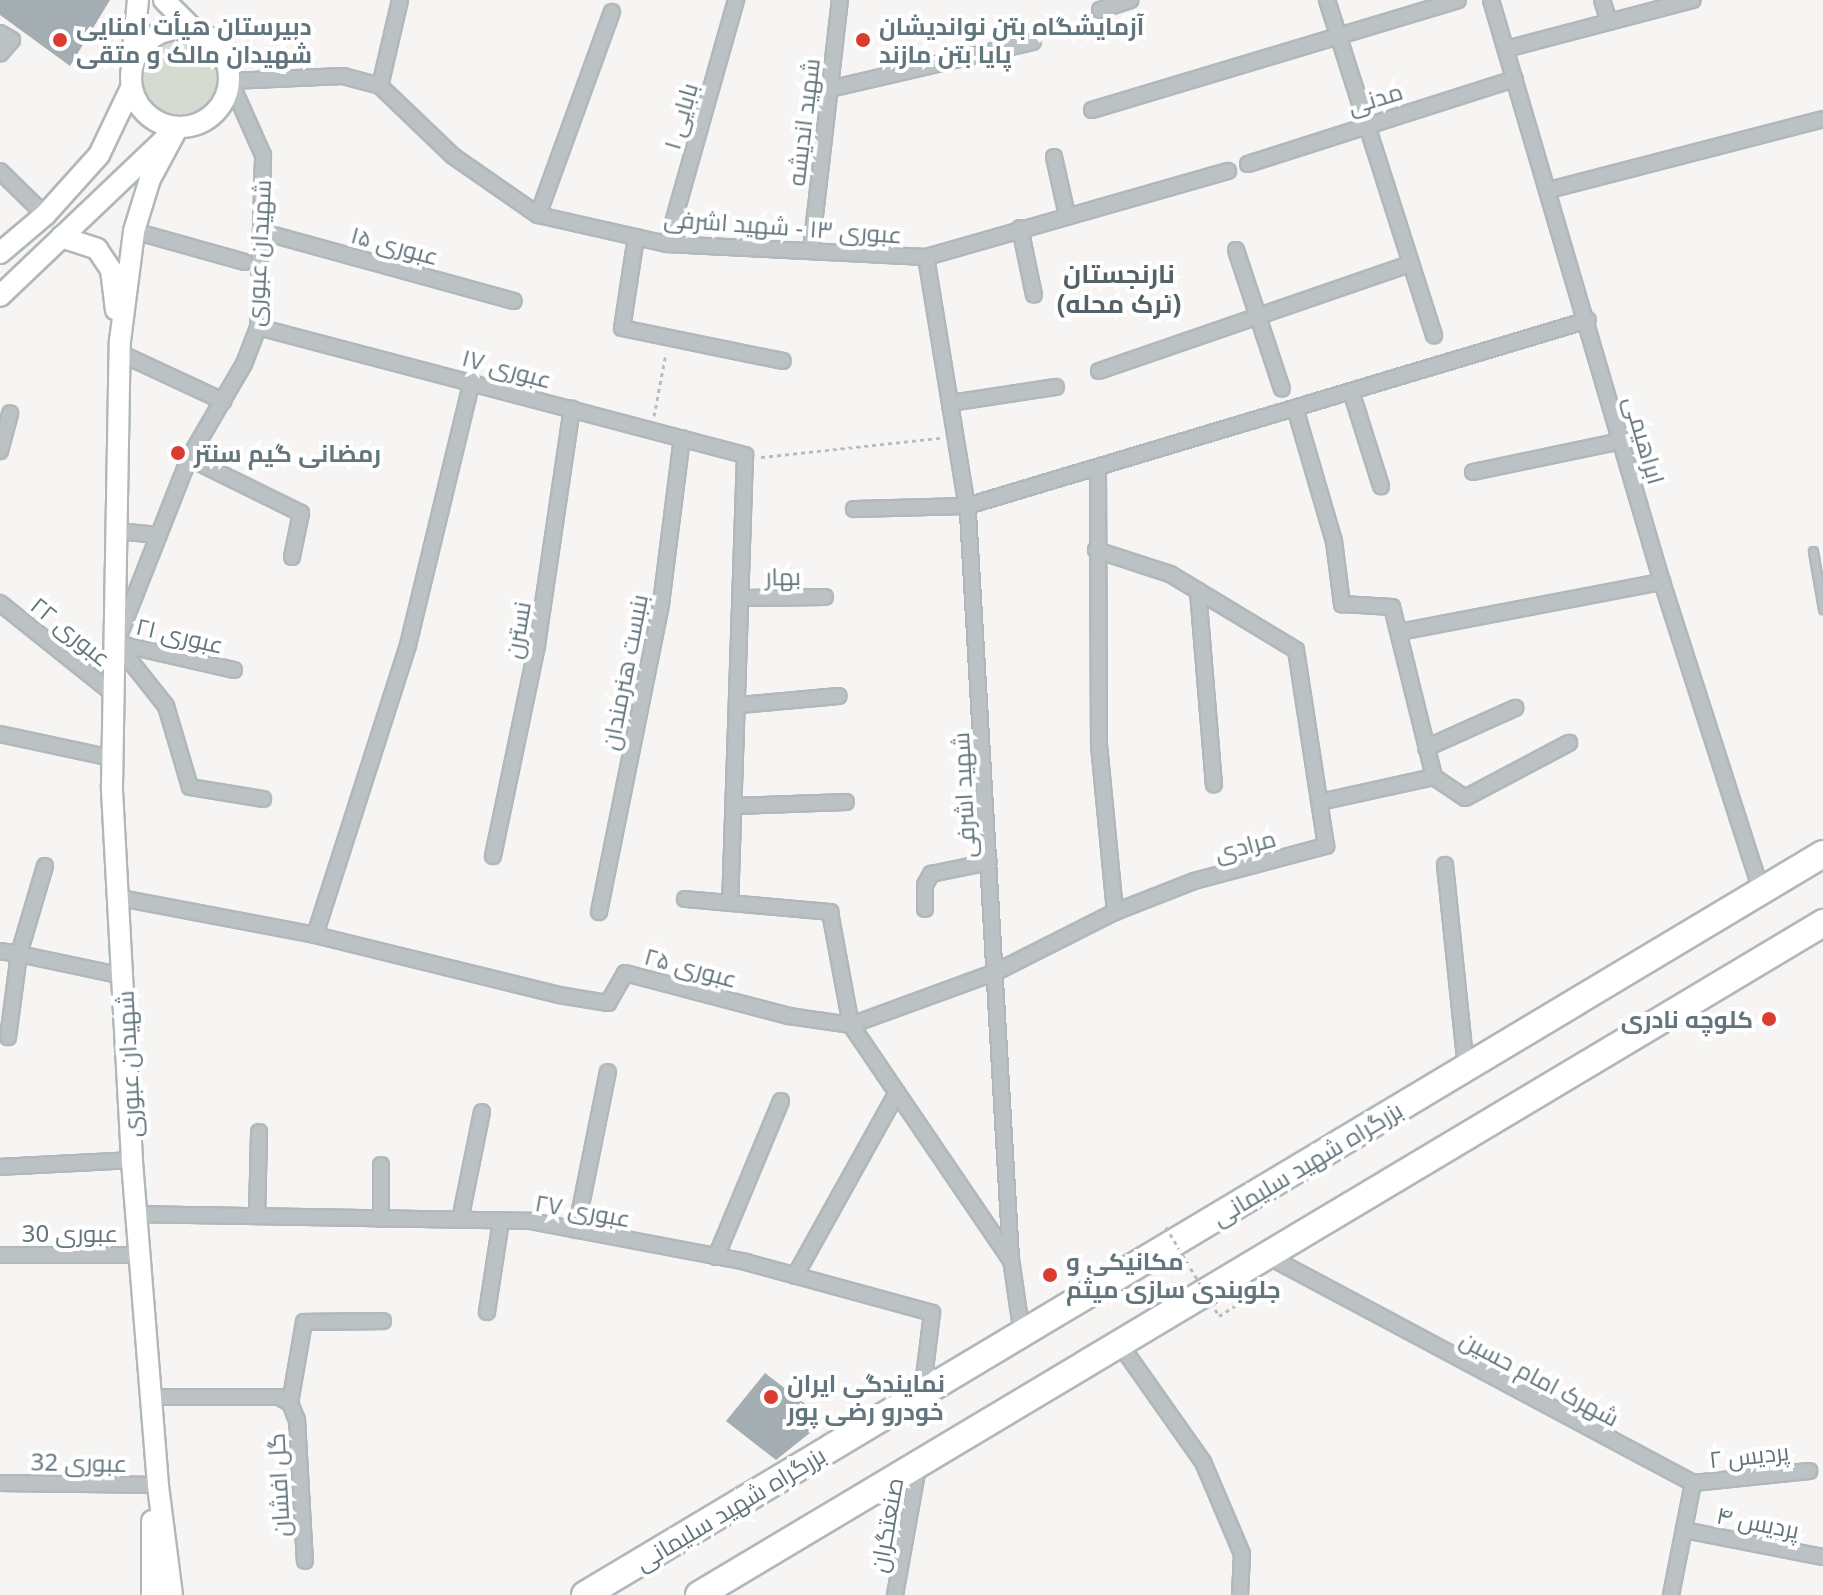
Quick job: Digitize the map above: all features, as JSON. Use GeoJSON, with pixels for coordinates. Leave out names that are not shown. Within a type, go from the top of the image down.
{"type":"FeatureCollection","features":[{"type":"Feature","properties":{"kind":"highway","name":"بزرگراه شهید سلیمانی"},"geometry":{"type":"LineString","coordinates":[[585,1595],[1823,854]]}},
{"type":"Feature","properties":{"kind":"highway"},"geometry":{"type":"LineString","coordinates":[[705,1590],[1821,925]]}},
{"type":"Feature","properties":{"kind":"main road"},"geometry":{"type":"LineString","coordinates":[[138,0],[131,82],[153,119],[178,127]]}},
{"type":"Feature","properties":{"kind":"main road"},"geometry":{"type":"LineString","coordinates":[[0,296],[178,127],[213,115],[230,81],[217,45],[195,31],[164,0]]}},
{"type":"Feature","properties":{"kind":"main road"},"geometry":{"type":"LineString","coordinates":[[0,253],[45,215],[99,155],[147,41],[170,29],[195,31]]}},
{"type":"Feature","properties":{"kind":"main road","name":"شهیدان عبوری"},"geometry":{"type":"LineString","coordinates":[[172,1595],[158,1485],[132,1160],[112,758],[120,347],[134,231],[150,179],[178,127]]}},
{"type":"Feature","properties":{"kind":"main road","name":"شهیدان عبوری"},"geometry":{"type":"LineString","coordinates":[[61,237],[97,249],[111,270],[120,347]]}},
{"type":"Feature","properties":{"kind":"main road","name":"شهیدان عبوری"},"geometry":{"type":"LineString","coordinates":[[152,1595],[152,1514],[158,1485]]}},
{"type":"Feature","properties":{"kind":"street"},"geometry":{"type":"LineString","coordinates":[[380,86],[400,0]]}},
{"type":"Feature","properties":{"kind":"street","name":"بابایی ۱"},"geometry":{"type":"LineString","coordinates":[[667,244],[736,0]]}},
{"type":"Feature","properties":{"kind":"street","name":"شهید اندیشه"},"geometry":{"type":"LineString","coordinates":[[811,250],[840,0]]}},
{"type":"Feature","properties":{"kind":"street"},"geometry":{"type":"LineString","coordinates":[[1100,10],[1130,0]]}},
{"type":"Feature","properties":{"kind":"street"},"geometry":{"type":"LineString","coordinates":[[1327,0],[1434,335]]}},
{"type":"Feature","properties":{"kind":"street"},"geometry":{"type":"LineString","coordinates":[[1092,110],[1458,0]]}},
{"type":"Feature","properties":{"kind":"street","name":"ابراهیمی"},"geometry":{"type":"LineString","coordinates":[[1491,0],[1588,320],[1662,582],[1761,891]]}},
{"type":"Feature","properties":{"kind":"street"},"geometry":{"type":"LineString","coordinates":[[1602,0],[1609,22]]}},
{"type":"Feature","properties":{"kind":"street"},"geometry":{"type":"LineString","coordinates":[[1506,49],[1693,0]]}},
{"type":"Feature","properties":{"kind":"street"},"geometry":{"type":"LineString","coordinates":[[538,215],[612,12]]}},
{"type":"Feature","properties":{"kind":"street"},"geometry":{"type":"LineString","coordinates":[[0,33],[12,40],[0,54]]}},
{"type":"Feature","properties":{"kind":"street"},"geometry":{"type":"LineString","coordinates":[[829,89],[1033,42]]}},
{"type":"Feature","properties":{"kind":"street","name":"عبوری ۱۳ - شهید اشرفی"},"geometry":{"type":"LineString","coordinates":[[230,81],[343,76],[380,86],[453,156],[538,215],[667,244],[926,257],[1228,171]]}},
{"type":"Feature","properties":{"kind":"street","name":"مدنی"},"geometry":{"type":"LineString","coordinates":[[1248,164],[1366,123],[1515,79]]}},
{"type":"Feature","properties":{"kind":"street","name":"شهیدان عبوری"},"geometry":{"type":"LineString","coordinates":[[116,643],[189,458],[223,401],[258,327],[263,155],[230,81]]}},
{"type":"Feature","properties":{"kind":"street"},"geometry":{"type":"LineString","coordinates":[[1549,190],[1823,119]]}},
{"type":"Feature","properties":{"kind":"street"},"geometry":{"type":"LineString","coordinates":[[1054,157],[1067,215]]}},
{"type":"Feature","properties":{"kind":"street"},"geometry":{"type":"LineString","coordinates":[[0,171],[45,215]]}},
{"type":"Feature","properties":{"kind":"street"},"geometry":{"type":"LineString","coordinates":[[1020,228],[1034,295]]}},
{"type":"Feature","properties":{"kind":"street"},"geometry":{"type":"LineString","coordinates":[[134,231],[245,262]]}},
{"type":"Feature","properties":{"kind":"street","name":"عبوری ۱۵"},"geometry":{"type":"LineString","coordinates":[[263,232],[514,301]]}},
{"type":"Feature","properties":{"kind":"street"},"geometry":{"type":"LineString","coordinates":[[636,237],[622,328],[783,361]]}},
{"type":"Feature","properties":{"kind":"street"},"geometry":{"type":"LineString","coordinates":[[1236,250],[1282,389]]}},
{"type":"Feature","properties":{"kind":"street","name":"شهید اشرفی"},"geometry":{"type":"LineString","coordinates":[[926,257],[967,506],[1011,1259],[1022,1334]]}},
{"type":"Feature","properties":{"kind":"street"},"geometry":{"type":"LineString","coordinates":[[1099,371],[1410,264]]}},
{"type":"Feature","properties":{"kind":"street"},"geometry":{"type":"LineString","coordinates":[[854,509],[967,506],[1588,320]]}},
{"type":"Feature","properties":{"kind":"street","name":"عبوری ۱۷"},"geometry":{"type":"LineString","coordinates":[[258,327],[745,455]]}},
{"type":"Feature","properties":{"kind":"street"},"geometry":{"type":"LineString","coordinates":[[120,347],[223,401]]}},
{"type":"Feature","properties":{"kind":"street"},"geometry":{"type":"LineString","coordinates":[[315,935],[408,645],[472,381]]}},
{"type":"Feature","properties":{"kind":"street"},"geometry":{"type":"LineString","coordinates":[[950,403],[1056,387]]}},
{"type":"Feature","properties":{"kind":"street"},"geometry":{"type":"LineString","coordinates":[[1351,391],[1381,486]]}},
{"type":"Feature","properties":{"kind":"street"},"geometry":{"type":"LineString","coordinates":[[1295,408],[1334,541],[1342,604],[1392,607],[1434,777],[1465,798],[1569,743]]}},
{"type":"Feature","properties":{"kind":"street","name":"نسترن"},"geometry":{"type":"LineString","coordinates":[[493,856],[537,645],[572,409]]}},
{"type":"Feature","properties":{"kind":"street"},"geometry":{"type":"LineString","coordinates":[[0,451],[10,413]]}},
{"type":"Feature","properties":{"kind":"street","name":"بنبست هنرمندان"},"geometry":{"type":"LineString","coordinates":[[599,912],[661,604],[682,438]]}},
{"type":"Feature","properties":{"kind":"street"},"geometry":{"type":"LineString","coordinates":[[1473,472],[1622,441]]}},
{"type":"Feature","properties":{"kind":"street"},"geometry":{"type":"LineString","coordinates":[[730,903],[740,705],[745,455]]}},
{"type":"Feature","properties":{"kind":"street"},"geometry":{"type":"LineString","coordinates":[[189,458],[301,513],[292,557]]}},
{"type":"Feature","properties":{"kind":"street"},"geometry":{"type":"LineString","coordinates":[[1098,467],[1099,745],[1115,912]]}},
{"type":"Feature","properties":{"kind":"street"},"geometry":{"type":"LineString","coordinates":[[116,531],[159,535]]}},
{"type":"Feature","properties":{"kind":"street"},"geometry":{"type":"LineString","coordinates":[[1096,550],[1170,574],[1198,591],[1214,784]]}},
{"type":"Feature","properties":{"kind":"street"},"geometry":{"type":"LineString","coordinates":[[1399,632],[1662,582]]}},
{"type":"Feature","properties":{"kind":"street","name":"مرادی"},"geometry":{"type":"LineString","coordinates":[[851,1025],[996,972],[1115,912],[1194,881],[1326,846],[1296,650],[1198,591]]}},
{"type":"Feature","properties":{"kind":"street","name":"بهار"},"geometry":{"type":"LineString","coordinates":[[742,598],[825,597]]}},
{"type":"Feature","properties":{"kind":"street","name":"عبوری ۲۲"},"geometry":{"type":"LineString","coordinates":[[0,603],[114,694]]}},
{"type":"Feature","properties":{"kind":"street"},"geometry":{"type":"LineString","coordinates":[[116,643],[166,706],[190,787],[263,799]]}},
{"type":"Feature","properties":{"kind":"street","name":"عبوری ۲۱"},"geometry":{"type":"LineString","coordinates":[[116,643],[234,670]]}},
{"type":"Feature","properties":{"kind":"street"},"geometry":{"type":"LineString","coordinates":[[740,705],[839,696]]}},
{"type":"Feature","properties":{"kind":"street"},"geometry":{"type":"LineString","coordinates":[[1426,748],[1515,708]]}},
{"type":"Feature","properties":{"kind":"street"},"geometry":{"type":"LineString","coordinates":[[0,734],[112,758]]}},
{"type":"Feature","properties":{"kind":"street"},"geometry":{"type":"LineString","coordinates":[[1320,802],[1434,777]]}},
{"type":"Feature","properties":{"kind":"street"},"geometry":{"type":"LineString","coordinates":[[735,806],[846,802]]}},
{"type":"Feature","properties":{"kind":"street"},"geometry":{"type":"LineString","coordinates":[[925,909],[925,885],[931,874],[989,862]]}},
{"type":"Feature","properties":{"kind":"street"},"geometry":{"type":"LineString","coordinates":[[1445,865],[1466,1067]]}},
{"type":"Feature","properties":{"kind":"street"},"geometry":{"type":"LineString","coordinates":[[8,1037],[19,954],[45,866]]}},
{"type":"Feature","properties":{"kind":"street","name":"عبوری ۲۵"},"geometry":{"type":"LineString","coordinates":[[120,898],[315,935],[559,995],[608,1003],[625,973],[789,1016],[851,1025]]}},
{"type":"Feature","properties":{"kind":"street"},"geometry":{"type":"LineString","coordinates":[[685,899],[830,912],[851,1025],[1011,1259]]}},
{"type":"Feature","properties":{"kind":"street"},"geometry":{"type":"LineString","coordinates":[[0,951],[123,976]]}},
{"type":"Feature","properties":{"kind":"street"},"geometry":{"type":"LineString","coordinates":[[576,1230],[608,1072]]}},
{"type":"Feature","properties":{"kind":"street"},"geometry":{"type":"LineString","coordinates":[[795,1276],[897,1093]]}},
{"type":"Feature","properties":{"kind":"street"},"geometry":{"type":"LineString","coordinates":[[716,1257],[781,1101]]}},
{"type":"Feature","properties":{"kind":"street"},"geometry":{"type":"LineString","coordinates":[[460,1220],[482,1112]]}},
{"type":"Feature","properties":{"kind":"street"},"geometry":{"type":"LineString","coordinates":[[257,1216],[259,1132]]}},
{"type":"Feature","properties":{"kind":"street"},"geometry":{"type":"LineString","coordinates":[[0,1167],[132,1160]]}},
{"type":"Feature","properties":{"kind":"street"},"geometry":{"type":"LineString","coordinates":[[381,1165],[381,1219]]}},
{"type":"Feature","properties":{"kind":"street","name":"عبوری ۲۷"},"geometry":{"type":"LineString","coordinates":[[137,1214],[501,1221],[576,1230],[716,1257],[932,1313],[922,1393]]}},
{"type":"Feature","properties":{"kind":"street"},"geometry":{"type":"LineString","coordinates":[[487,1312],[501,1221]]}},
{"type":"Feature","properties":{"kind":"street","name":"عبوری 30"},"geometry":{"type":"LineString","coordinates":[[0,1255],[141,1255]]}},
{"type":"Feature","properties":{"kind":"street","name":"شهرک امام حسین"},"geometry":{"type":"LineString","coordinates":[[1266,1255],[1693,1483]]}},
{"type":"Feature","properties":{"kind":"street"},"geometry":{"type":"LineString","coordinates":[[290,1403],[304,1322],[383,1321]]}},
{"type":"Feature","properties":{"kind":"street"},"geometry":{"type":"LineString","coordinates":[[1119,1343],[1203,1462],[1242,1554],[1240,1595]]}},
{"type":"Feature","properties":{"kind":"street","name":"گل افشان"},"geometry":{"type":"LineString","coordinates":[[151,1397],[279,1397],[290,1403],[297,1420],[305,1561]]}},
{"type":"Feature","properties":{"kind":"street","name":"صنعتگران"},"geometry":{"type":"LineString","coordinates":[[895,1595],[919,1462]]}},
{"type":"Feature","properties":{"kind":"street","name":"پردیس ۲"},"geometry":{"type":"LineString","coordinates":[[1693,1483],[1809,1471]]}},
{"type":"Feature","properties":{"kind":"street","name":"عبوری 32"},"geometry":{"type":"LineString","coordinates":[[0,1483],[158,1485]]}},
{"type":"Feature","properties":{"kind":"street"},"geometry":{"type":"LineString","coordinates":[[1671,1595],[1693,1483]]}},
{"type":"Feature","properties":{"kind":"street","name":"پردیس ۴"},"geometry":{"type":"LineString","coordinates":[[1684,1530],[1823,1557]]}},
{"type":"Feature","properties":{"kind":"lane"},"geometry":{"type":"LineString","coordinates":[[1813,551],[1823,609]]}},
{"type":"Feature","properties":{"kind":"path"},"geometry":{"type":"LineString","coordinates":[[651,430],[669,337]]}},
{"type":"Feature","properties":{"kind":"path"},"geometry":{"type":"LineString","coordinates":[[745,455],[956,437]]}},
{"type":"Feature","properties":{"kind":"path"},"geometry":{"type":"LineString","coordinates":[[1166,1227],[1219,1316],[1246,1299]]}},
{"type":"Feature","properties":{"kind":"shaded area"},"geometry":{"type":"Polygon","coordinates":[[[188,40],[201,46],[212,57],[218,78],[216,93],[201,110],[188,116],[172,116],[159,110],[144,93],[142,70],[148,57],[165,42],[188,40]]]}},
{"type":"Feature","properties":{"kind":"building","name":"دبیرستان هیأت امنایی شهیدان مالک و متقی"},"geometry":{"type":"Polygon","coordinates":[[[0,0],[110,0],[70,66],[0,15],[0,0]]]}},
{"type":"Feature","properties":{"kind":"building","name":"نمایندگی ایران خودرو رضی پور"},"geometry":{"type":"Polygon","coordinates":[[[765,1373],[826,1420],[776,1460],[726,1421],[765,1373]]]}},
{"type":"Feature","properties":{"kind":"place","name":"دبیرستان هیأت امنایی شهیدان مالک و متقی"},"geometry":{"type":"Point","coordinates":[60,40]}},
{"type":"Feature","properties":{"kind":"place","name":"آزمایشگاه بتن نواندیشان پایا بتن مازند"},"geometry":{"type":"Point","coordinates":[863,40]}},
{"type":"Feature","properties":{"kind":"place","name":"رمضانی گیم سنتر"},"geometry":{"type":"Point","coordinates":[178,453]}},
{"type":"Feature","properties":{"kind":"place","name":"کلوچه نادری"},"geometry":{"type":"Point","coordinates":[1769,1019]}},
{"type":"Feature","properties":{"kind":"place","name":"مکانیکی و جلوبندی سازی میثم"},"geometry":{"type":"Point","coordinates":[1050,1275]}},
{"type":"Feature","properties":{"kind":"place","name":"نمایندگی ایران خودرو رضی پور"},"geometry":{"type":"Point","coordinates":[771,1397]}},
{"type":"Feature","properties":{"kind":"district","name":"نارنجستان (ترک محله)"},"geometry":{"type":"Point","coordinates":[1119,289]}}]}
